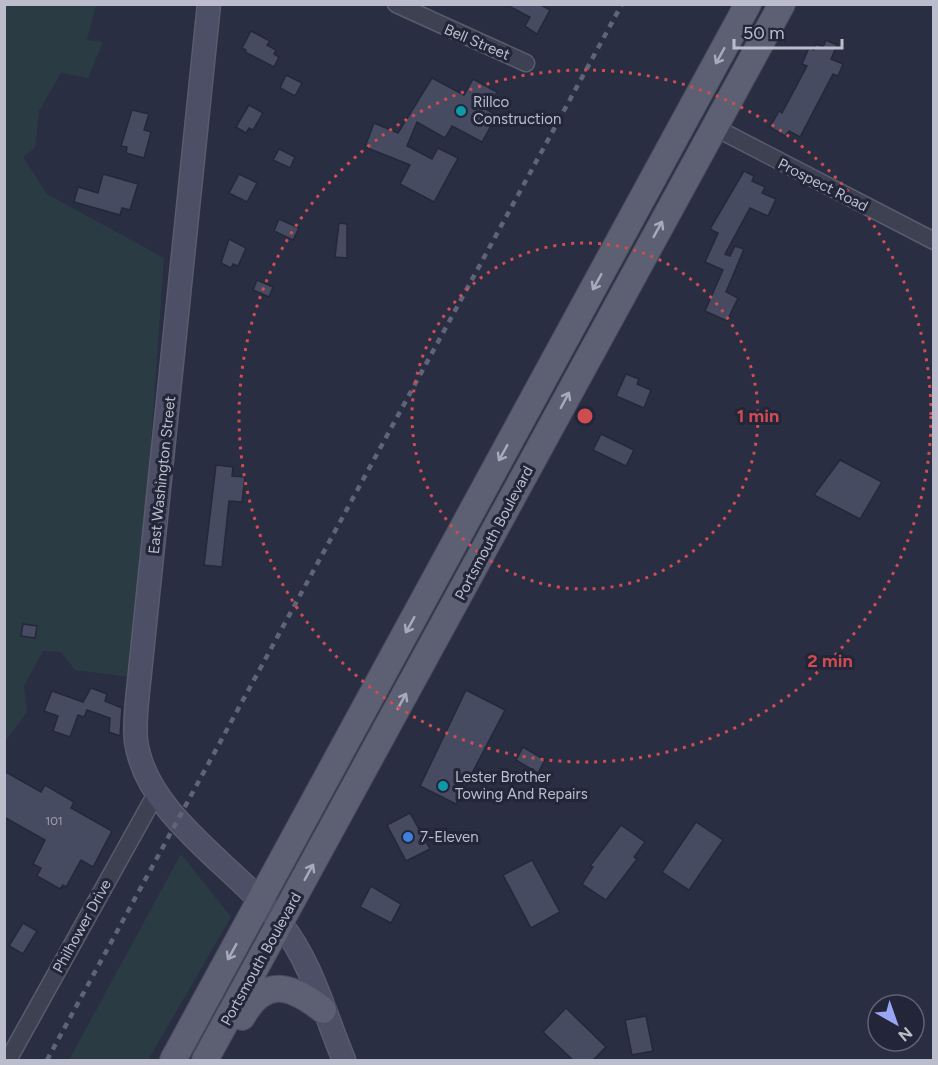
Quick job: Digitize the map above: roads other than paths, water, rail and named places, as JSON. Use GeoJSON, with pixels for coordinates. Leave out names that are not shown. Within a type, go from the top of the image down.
{"type":"FeatureCollection","features":[{"type":"Feature","properties":{"kind":"main road","name":"East Washington Street"},"geometry":{"type":"LineString","coordinates":[[209,4],[135,724],[141,762],[157,792],[179,820],[281,924],[306,965],[344,1060]]}},
{"type":"Feature","properties":{"kind":"main road","name":"Portsmouth Boulevard"},"geometry":{"type":"LineString","coordinates":[[173,1060],[748,4]]}},
{"type":"Feature","properties":{"kind":"main road","name":"Portsmouth Boulevard"},"geometry":{"type":"LineString","coordinates":[[205,1060],[782,4]]}},
{"type":"Feature","properties":{"kind":"main road"},"geometry":{"type":"LineString","coordinates":[[214,1060],[225,1047],[250,1003],[269,990],[292,989],[323,1010]]}},
{"type":"Feature","properties":{"kind":"street","name":"Bell Street"},"geometry":{"type":"LineString","coordinates":[[396,4],[526,63]]}},
{"type":"Feature","properties":{"kind":"street","name":"Prospect Road"},"geometry":{"type":"LineString","coordinates":[[693,105],[717,122],[933,241]]}},
{"type":"Feature","properties":{"kind":"street"},"geometry":{"type":"LineString","coordinates":[[523,417],[549,430]]}},
{"type":"Feature","properties":{"kind":"street","name":"Philhower Drive"},"geometry":{"type":"LineString","coordinates":[[8,1060],[157,792]]}},
{"type":"Feature","properties":{"kind":"railway"},"geometry":{"type":"LineString","coordinates":[[47,1060],[622,4]]}},
{"type":"Feature","properties":{"kind":"place","name":"Rillco Construction"},"geometry":{"type":"Point","coordinates":[461,111]}},
{"type":"Feature","properties":{"kind":"place","name":"Lester Brother Towing And Repairs"},"geometry":{"type":"Point","coordinates":[443,786]}},
{"type":"Feature","properties":{"kind":"place","name":"7-Eleven"},"geometry":{"type":"Point","coordinates":[408,837]}}]}
